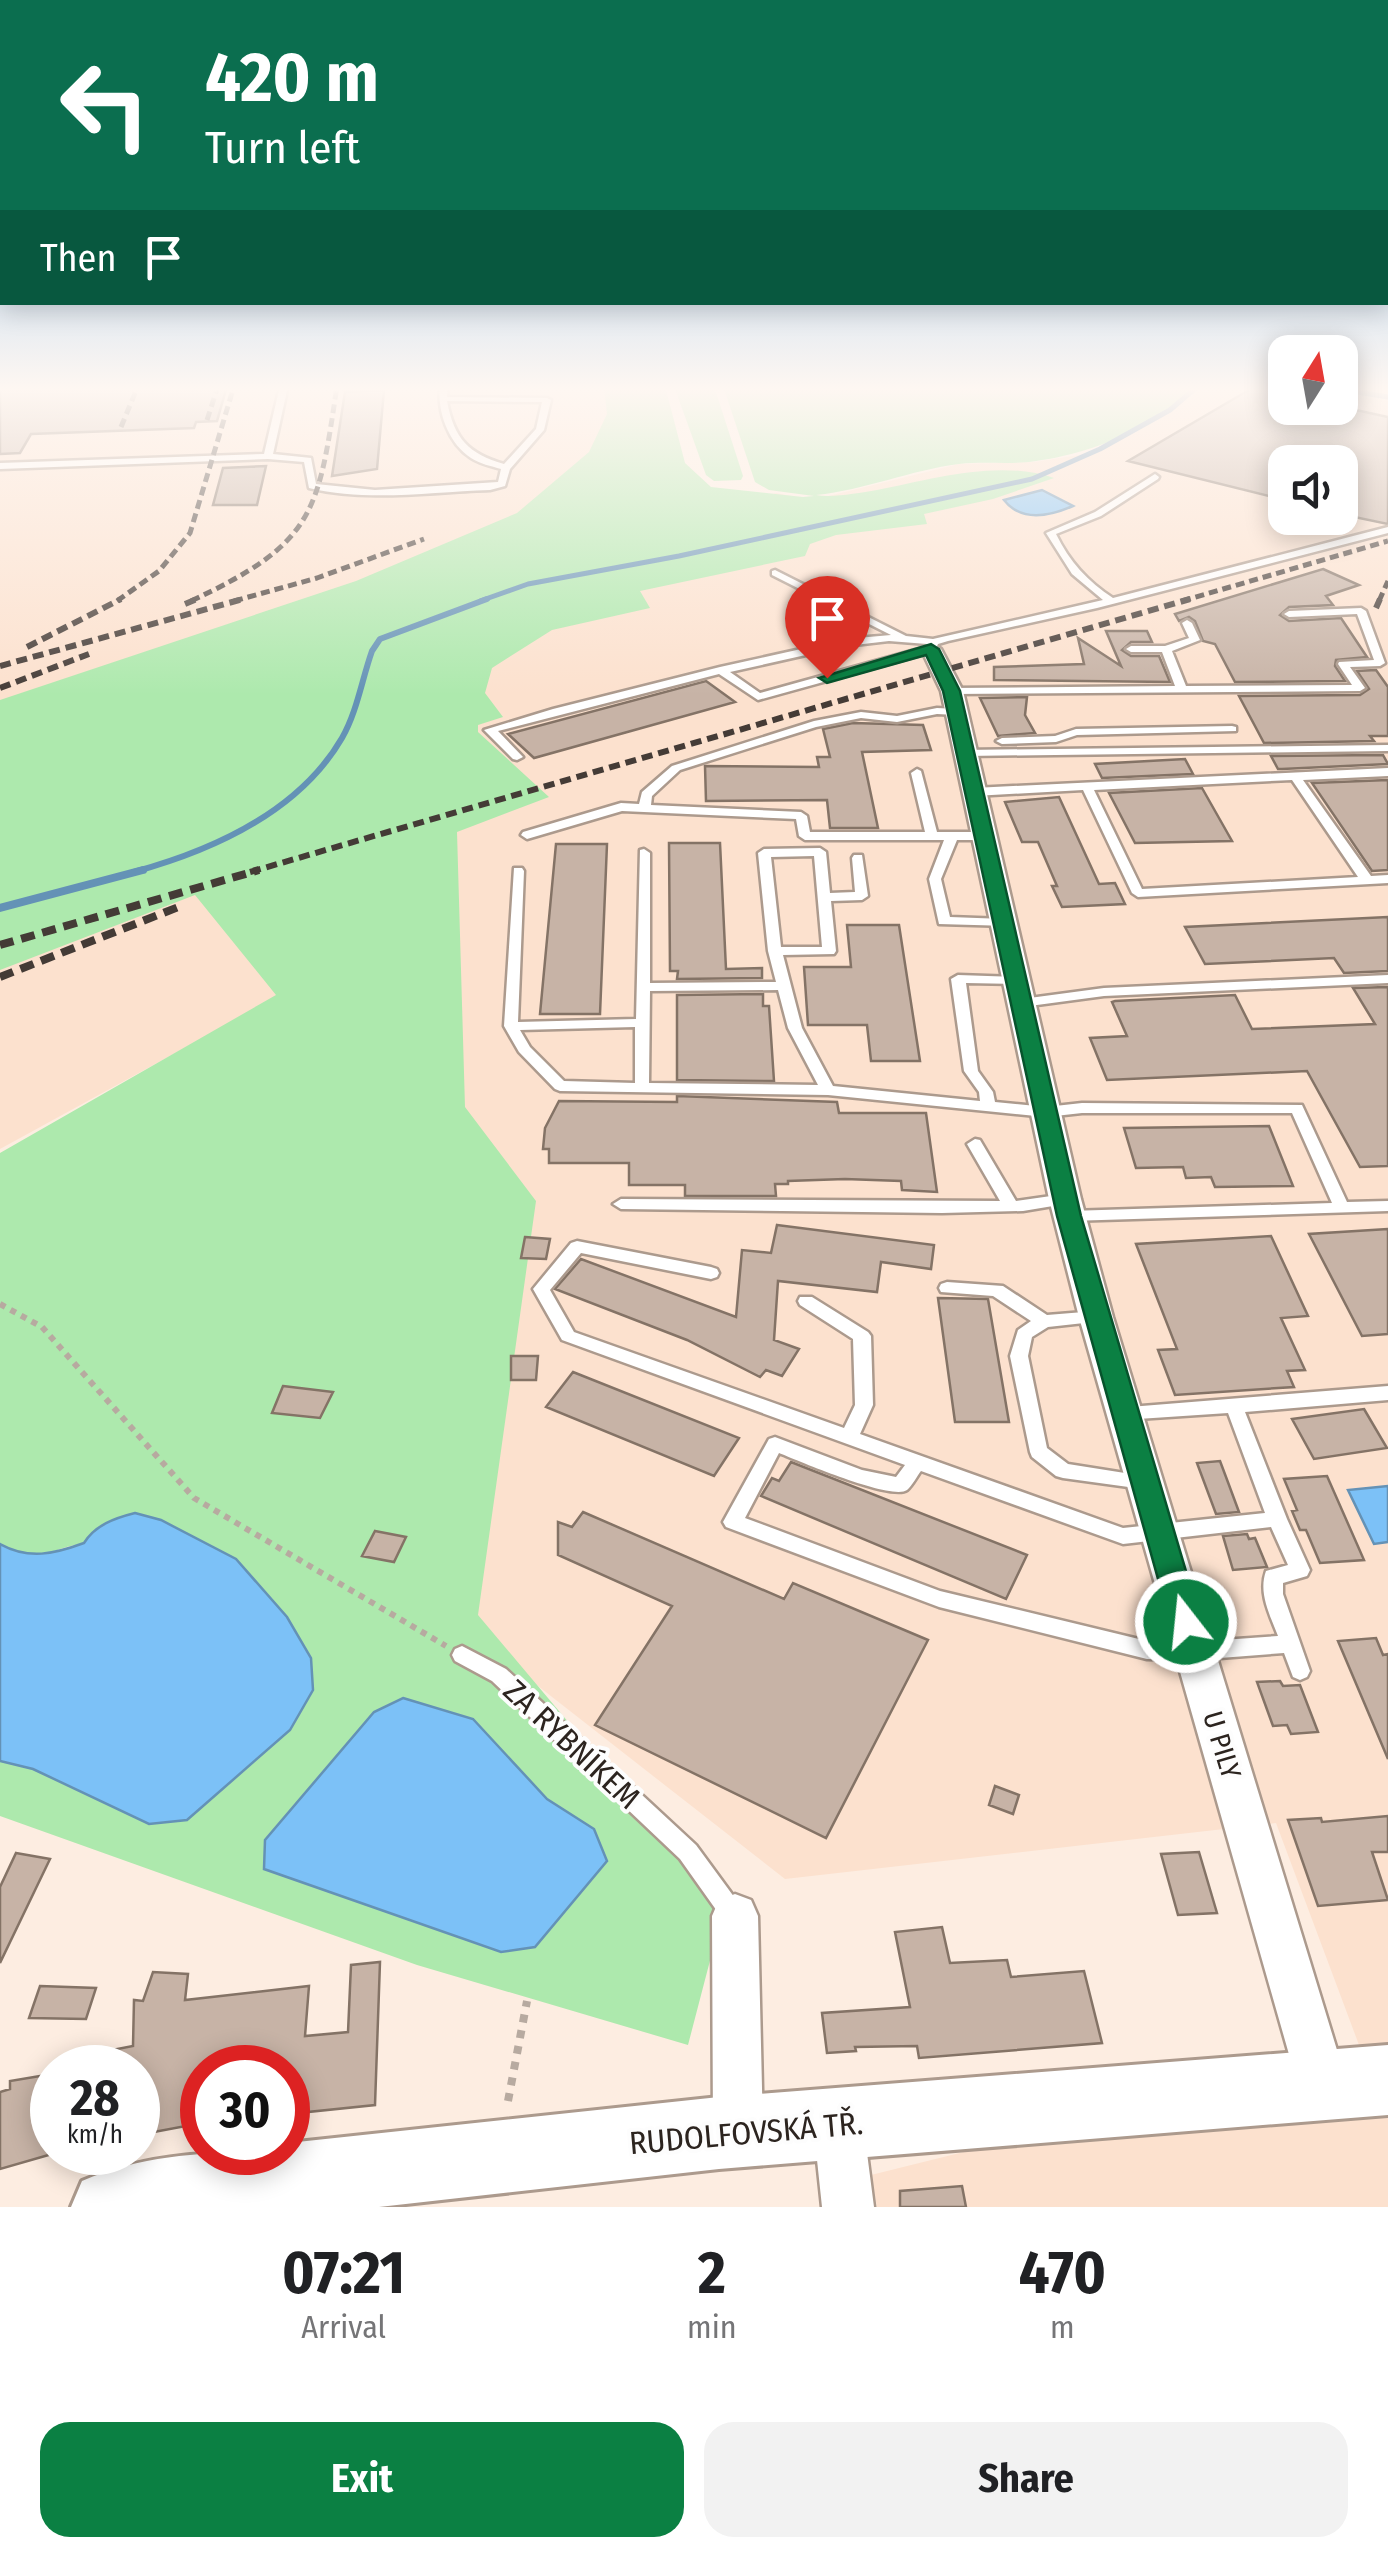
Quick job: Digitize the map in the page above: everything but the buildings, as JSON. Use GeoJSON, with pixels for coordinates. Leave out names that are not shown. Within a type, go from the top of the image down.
{"type":"FeatureCollection","features":[{"type":"Feature","properties":{"kind":"main road","name":"RUDOLFOVSKÁ TŘ."},"geometry":{"type":"LineString","coordinates":[[108,2207],[208,2186],[263,2194],[465,2163],[738,2131],[1355,2083]]}},
{"type":"Feature","properties":{"kind":"street","name":"U PILY"},"geometry":{"type":"LineString","coordinates":[[932,646],[954,702],[1067,1207],[1143,1482],[1194,1651],[1355,2083]]}},
{"type":"Feature","properties":{"kind":"street","name":"ZA RYBNÍKEM"},"geometry":{"type":"LineString","coordinates":[[734,1916],[738,2131]]}},
{"type":"Feature","properties":{"kind":"street"},"geometry":{"type":"LineString","coordinates":[[838,2122],[848,2207]]}},
{"type":"Feature","properties":{"kind":"lane"},"geometry":{"type":"LineString","coordinates":[[331,489],[417,489]]}},
{"type":"Feature","properties":{"kind":"lane"},"geometry":{"type":"LineString","coordinates":[[1111,601],[1098,594],[1061,556],[1051,533],[1098,514],[1137,489]]}},
{"type":"Feature","properties":{"kind":"lane"},"geometry":{"type":"LineString","coordinates":[[720,670],[758,697],[932,646],[1388,530]]}},
{"type":"Feature","properties":{"kind":"lane"},"geometry":{"type":"LineString","coordinates":[[775,573],[902,636],[932,646]]}},
{"type":"Feature","properties":{"kind":"lane"},"geometry":{"type":"LineString","coordinates":[[644,808],[646,795],[676,768],[814,724],[861,714],[897,718],[937,711],[995,689],[1360,688],[1343,664],[1380,663],[1360,612],[1289,614]]}},
{"type":"Feature","properties":{"kind":"lane"},"geometry":{"type":"LineString","coordinates":[[1132,649],[1166,649],[1195,640],[1186,624]]}},
{"type":"Feature","properties":{"kind":"lane"},"geometry":{"type":"LineString","coordinates":[[517,757],[490,730],[687,676],[848,642],[902,636]]}},
{"type":"Feature","properties":{"kind":"lane"},"geometry":{"type":"LineString","coordinates":[[1166,649],[1182,689]]}},
{"type":"Feature","properties":{"kind":"lane"},"geometry":{"type":"LineString","coordinates":[[992,674],[995,689]]}},
{"type":"Feature","properties":{"kind":"lane"},"geometry":{"type":"LineString","coordinates":[[964,749],[1076,732],[1232,730]]}},
{"type":"Feature","properties":{"kind":"lane"},"geometry":{"type":"LineString","coordinates":[[964,749],[1388,748]]}},
{"type":"Feature","properties":{"kind":"lane"},"geometry":{"type":"LineString","coordinates":[[974,792],[1388,772]]}},
{"type":"Feature","properties":{"kind":"lane"},"geometry":{"type":"LineString","coordinates":[[917,773],[932,836]]}},
{"type":"Feature","properties":{"kind":"lane"},"geometry":{"type":"LineString","coordinates":[[1296,776],[1367,880]]}},
{"type":"Feature","properties":{"kind":"lane"},"geometry":{"type":"LineString","coordinates":[[1087,786],[1138,892],[1388,879]]}},
{"type":"Feature","properties":{"kind":"lane"},"geometry":{"type":"LineString","coordinates":[[527,835],[620,807],[802,816],[805,836],[984,836]]}},
{"type":"Feature","properties":{"kind":"lane"},"geometry":{"type":"LineString","coordinates":[[952,836],[935,878],[944,921],[1004,923]]}},
{"type":"Feature","properties":{"kind":"lane"},"geometry":{"type":"LineString","coordinates":[[775,952],[829,951],[820,852],[764,853],[775,952],[795,1028],[828,1090]]}},
{"type":"Feature","properties":{"kind":"lane"},"geometry":{"type":"LineString","coordinates":[[642,1088],[644,853]]}},
{"type":"Feature","properties":{"kind":"lane"},"geometry":{"type":"LineString","coordinates":[[825,898],[862,896],[858,858]]}},
{"type":"Feature","properties":{"kind":"lane"},"geometry":{"type":"LineString","coordinates":[[518,871],[511,1026],[524,1049],[560,1086],[828,1090],[1046,1112],[1082,1108],[1297,1108],[1342,1208]]}},
{"type":"Feature","properties":{"kind":"lane"},"geometry":{"type":"LineString","coordinates":[[988,1105],[986,1092],[971,1071],[958,980],[1019,992],[1104,992],[1388,979]]}},
{"type":"Feature","properties":{"kind":"lane"},"geometry":{"type":"LineString","coordinates":[[643,987],[784,986]]}},
{"type":"Feature","properties":{"kind":"lane"},"geometry":{"type":"LineString","coordinates":[[511,1026],[643,1024]]}},
{"type":"Feature","properties":{"kind":"lane"},"geometry":{"type":"LineString","coordinates":[[975,1144],[1011,1206]]}},
{"type":"Feature","properties":{"kind":"lane"},"geometry":{"type":"LineString","coordinates":[[621,1204],[1388,1206]]}},
{"type":"Feature","properties":{"kind":"lane"},"geometry":{"type":"LineString","coordinates":[[711,1273],[578,1246],[541,1289],[568,1336],[1123,1536],[1277,1519]]}},
{"type":"Feature","properties":{"kind":"lane"},"geometry":{"type":"LineString","coordinates":[[947,1288],[997,1290],[1044,1321]]}},
{"type":"Feature","properties":{"kind":"lane"},"geometry":{"type":"LineString","coordinates":[[806,1301],[862,1336],[864,1405],[850,1436]]}},
{"type":"Feature","properties":{"kind":"lane"},"geometry":{"type":"LineString","coordinates":[[1096,1317],[1044,1321],[1024,1334],[1019,1356],[1040,1452],[1063,1471],[1143,1482]]}},
{"type":"Feature","properties":{"kind":"lane"},"geometry":{"type":"LineString","coordinates":[[1123,1413],[1388,1393]]}},
{"type":"Feature","properties":{"kind":"lane"},"geometry":{"type":"LineString","coordinates":[[1234,1406],[1300,1570],[1273,1577],[1273,1594],[1300,1671]]}},
{"type":"Feature","properties":{"kind":"lane"},"geometry":{"type":"LineString","coordinates":[[918,1461],[900,1485],[860,1477],[775,1444],[733,1522],[939,1600],[1147,1650],[1290,1644]]}},
{"type":"Feature","properties":{"kind":"lane","name":"ZA RYBNÍKEM"},"geometry":{"type":"LineString","coordinates":[[462,1655],[499,1675],[688,1852],[734,1916]]}},
{"type":"Feature","properties":{"kind":"path"},"geometry":{"type":"LineString","coordinates":[[0,1304],[42,1327],[194,1498],[462,1655]]}},
{"type":"Feature","properties":{"kind":"path"},"geometry":{"type":"LineString","coordinates":[[508,2100],[527,2002]]}},
{"type":"Feature","properties":{"kind":"shaded area"},"geometry":{"type":"Polygon","coordinates":[[[0,489],[575,489],[485,571],[776,493],[812,500],[857,489],[1268,489],[1268,535],[1358,535],[1358,489],[1388,489],[1388,2207],[877,2207],[871,2175],[1362,2053],[1276,1823],[785,1879],[442,1611],[252,1011],[0,1149],[0,489]]]}},
{"type":"Feature","properties":{"kind":"green space"},"geometry":{"type":"Polygon","coordinates":[[[545,489],[729,489],[803,497],[814,496],[767,489],[852,489],[816,495],[830,496],[882,489],[1022,489],[924,514],[927,524],[836,535],[810,544],[805,556],[640,591],[650,608],[552,630],[492,668],[485,693],[503,717],[478,725],[478,732],[549,797],[457,832],[465,1107],[536,1201],[478,1615],[724,1907],[688,2045],[417,1965],[0,1816],[0,1761],[33,1769],[149,1824],[187,1820],[311,1657],[287,1617],[236,1559],[89,1544],[37,1555],[0,1544],[0,1153],[276,995],[195,895],[0,970],[0,700],[356,581],[517,513],[545,489]],[[283,1387],[273,1413],[320,1418],[331,1392],[283,1387]],[[374,1712],[594,1830],[547,1799],[473,1719],[374,1712]]]}},
{"type":"Feature","properties":{"kind":"water"},"geometry":{"type":"Polygon","coordinates":[[[1042,490],[1073,506],[1036,515],[1019,512],[1004,500],[1042,490]]]}},
{"type":"Feature","properties":{"kind":"water"},"geometry":{"type":"Polygon","coordinates":[[[1388,1486],[1388,1542],[1374,1544],[1348,1490],[1388,1486]]]}},
{"type":"Feature","properties":{"kind":"water"},"geometry":{"type":"Polygon","coordinates":[[[135,1513],[161,1520],[236,1559],[287,1617],[311,1658],[313,1690],[290,1730],[187,1820],[149,1824],[33,1769],[0,1761],[0,1544],[31,1554],[62,1550],[84,1543],[106,1523],[135,1513]]]}},
{"type":"Feature","properties":{"kind":"water"},"geometry":{"type":"Polygon","coordinates":[[[403,1698],[473,1719],[547,1799],[594,1829],[607,1861],[535,1947],[501,1952],[264,1869],[265,1840],[374,1712],[403,1698]]]}},
{"type":"Feature","properties":{"kind":"waterway"},"geometry":{"type":"LineString","coordinates":[[480,601],[528,584],[679,556],[986,489]]}},
{"type":"Feature","properties":{"kind":"waterway"},"geometry":{"type":"LineString","coordinates":[[134,872],[224,839],[278,807],[303,787],[342,738],[372,651],[380,639],[487,599]]}},
{"type":"Feature","properties":{"kind":"waterway"},"geometry":{"type":"LineString","coordinates":[[0,908],[143,870]]}},
{"type":"Feature","properties":{"kind":"railway"},"geometry":{"type":"LineString","coordinates":[[117,601],[159,571],[190,533],[203,489]]}},
{"type":"Feature","properties":{"kind":"railway"},"geometry":{"type":"LineString","coordinates":[[191,601],[263,561],[287,541],[317,489]]}},
{"type":"Feature","properties":{"kind":"railway"},"geometry":{"type":"LineString","coordinates":[[234,601],[317,578],[424,539]]}},
{"type":"Feature","properties":{"kind":"railway"},"geometry":{"type":"LineString","coordinates":[[1182,601],[1388,541]]}},
{"type":"Feature","properties":{"kind":"railway"},"geometry":{"type":"LineString","coordinates":[[1379,601],[1388,581]]}},
{"type":"Feature","properties":{"kind":"railway"},"geometry":{"type":"LineString","coordinates":[[27,647],[121,599]]}},
{"type":"Feature","properties":{"kind":"railway"},"geometry":{"type":"LineString","coordinates":[[185,604],[197,599]]}},
{"type":"Feature","properties":{"kind":"railway"},"geometry":{"type":"LineString","coordinates":[[0,666],[243,599]]}},
{"type":"Feature","properties":{"kind":"railway"},"geometry":{"type":"LineString","coordinates":[[250,872],[1190,599]]}},
{"type":"Feature","properties":{"kind":"railway"},"geometry":{"type":"LineString","coordinates":[[1376,608],[1380,599]]}},
{"type":"Feature","properties":{"kind":"railway"},"geometry":{"type":"LineString","coordinates":[[0,688],[89,654]]}},
{"type":"Feature","properties":{"kind":"railway"},"geometry":{"type":"LineString","coordinates":[[0,945],[259,870]]}},
{"type":"Feature","properties":{"kind":"railway"},"geometry":{"type":"LineString","coordinates":[[0,977],[181,906]]}},
{"type":"Feature","properties":{"kind":"route"},"geometry":{"type":"LineString","coordinates":[[827,678],[931,649],[952,691],[1069,1216],[1186,1622]]}}]}
